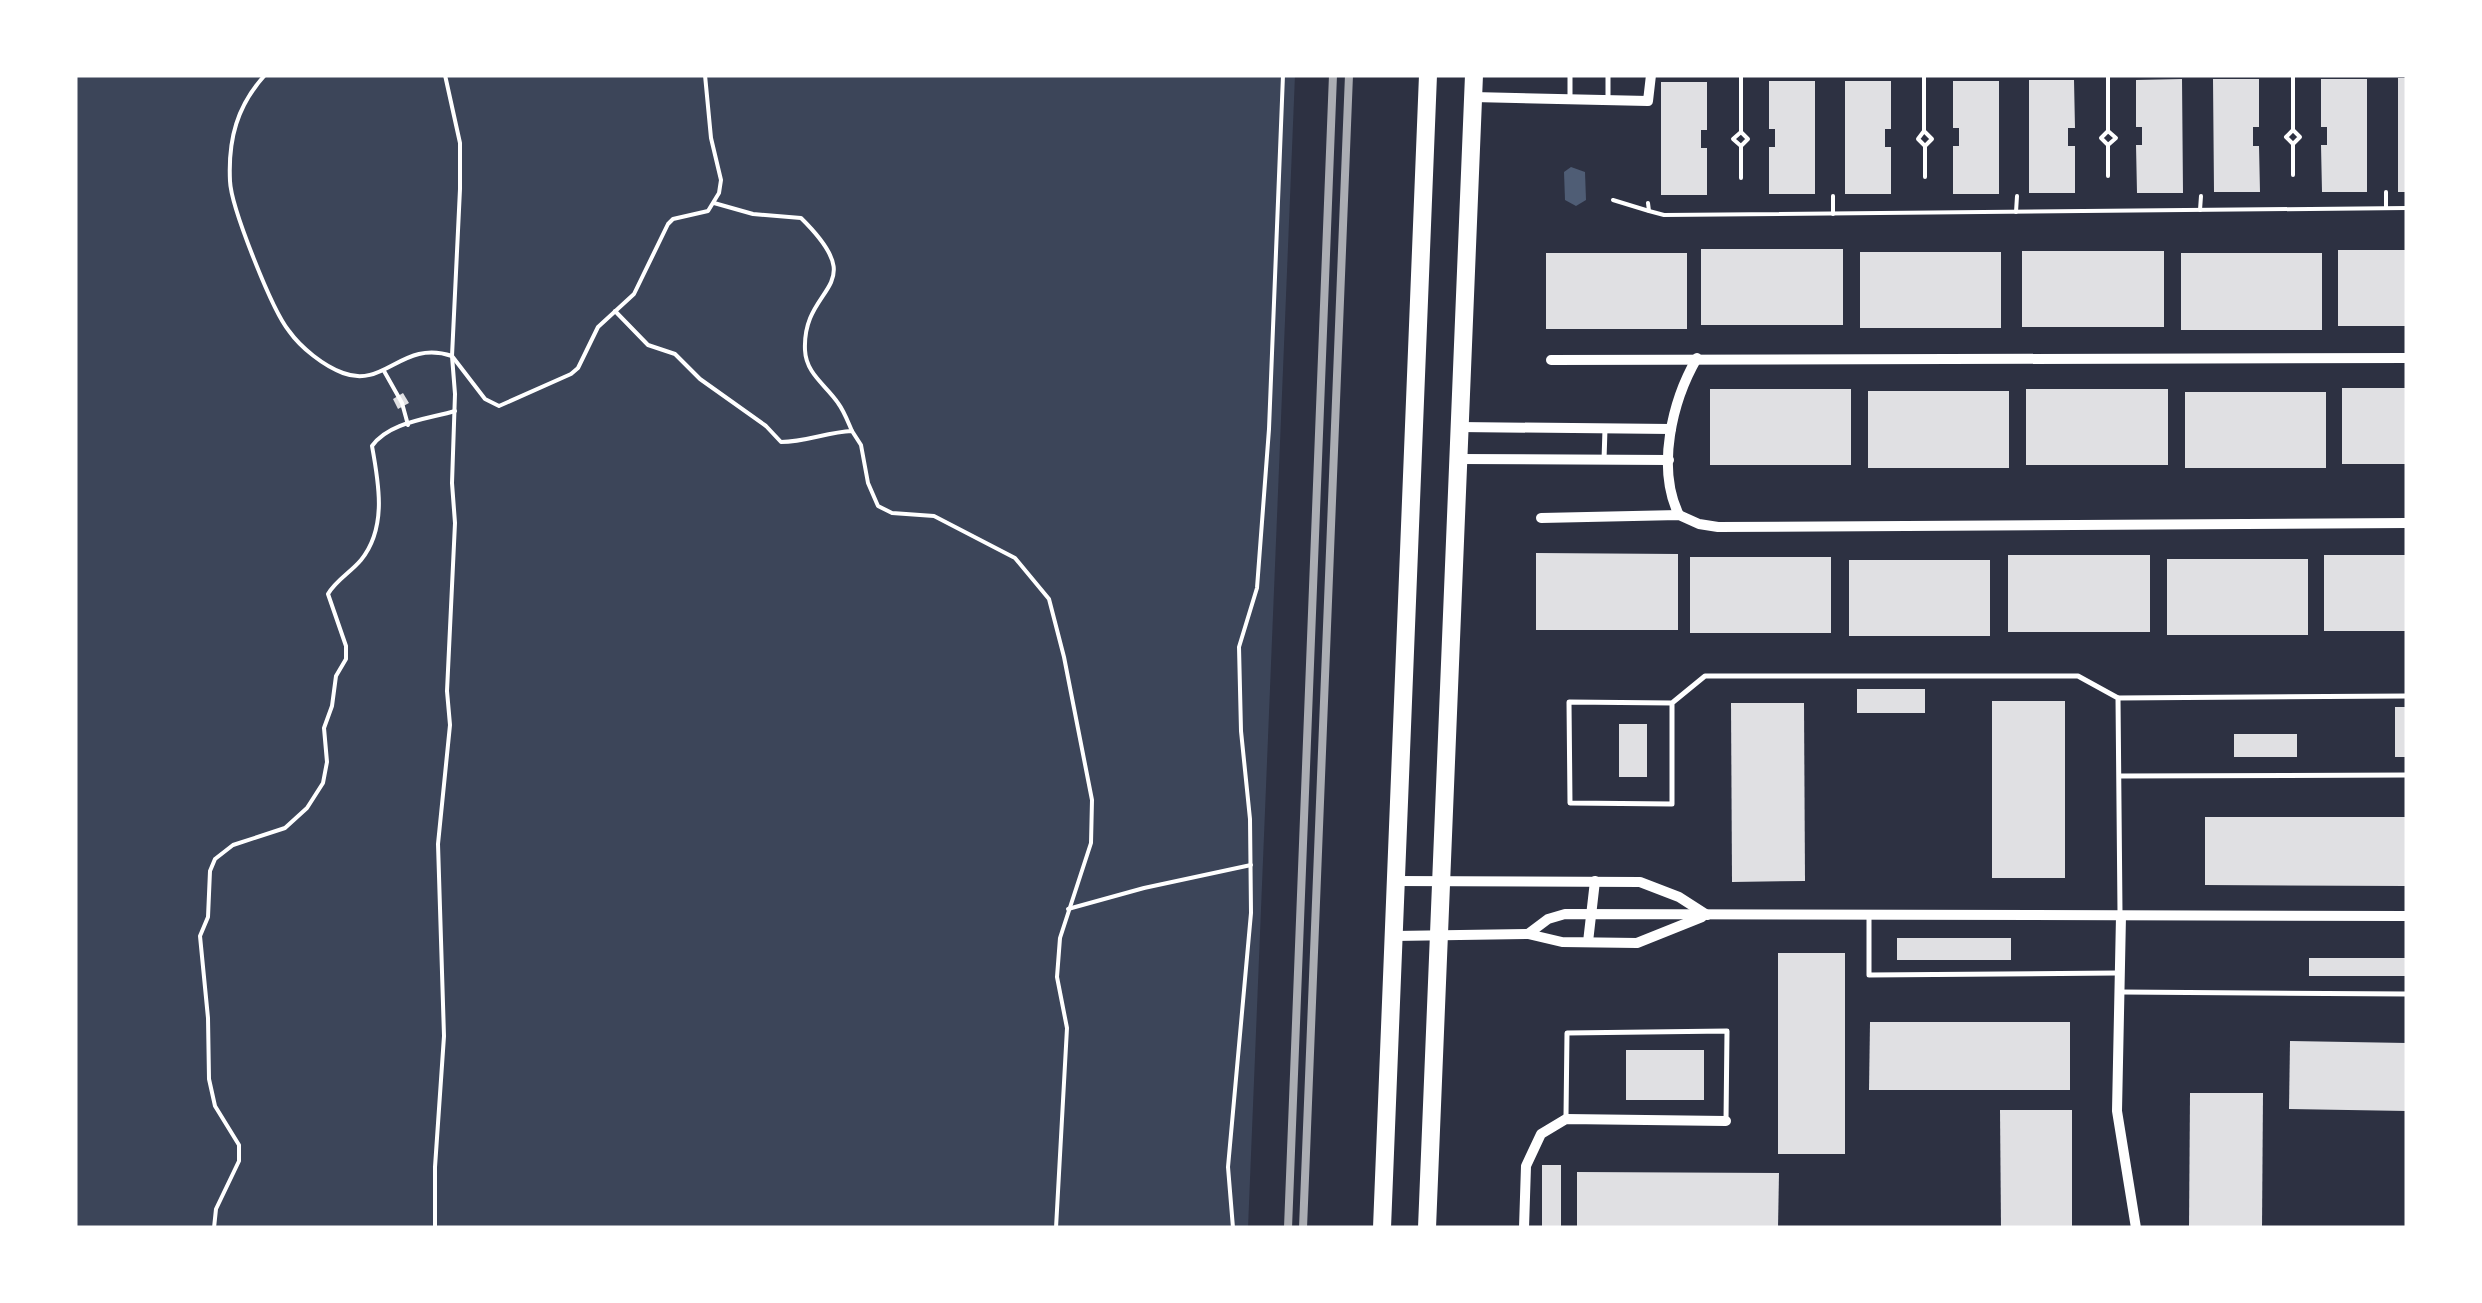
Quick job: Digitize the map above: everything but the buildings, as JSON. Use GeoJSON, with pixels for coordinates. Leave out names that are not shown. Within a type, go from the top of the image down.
{"type":"FeatureCollection","features":[{"type":"Feature","properties":{"kind":"main road"},"geometry":{"type":"LineString","coordinates":[[1382,1228],[1428,75]]}},
{"type":"Feature","properties":{"kind":"main road"},"geometry":{"type":"LineString","coordinates":[[1427,1228],[1474,75]]}},
{"type":"Feature","properties":{"kind":"street"},"geometry":{"type":"LineString","coordinates":[[1473,96],[1648,101],[1651,75]]}},
{"type":"Feature","properties":{"kind":"street"},"geometry":{"type":"LineString","coordinates":[[1679,515],[1671,497],[1671,430],[1679,396],[1697,358]]}},
{"type":"Feature","properties":{"kind":"street"},"geometry":{"type":"LineString","coordinates":[[1551,360],[2407,358]]}},
{"type":"Feature","properties":{"kind":"street"},"geometry":{"type":"LineString","coordinates":[[1460,428],[1671,430]]}},
{"type":"Feature","properties":{"kind":"street"},"geometry":{"type":"LineString","coordinates":[[1458,459],[1669,460]]}},
{"type":"Feature","properties":{"kind":"street"},"geometry":{"type":"LineString","coordinates":[[1542,518],[1679,515],[1718,527],[2407,523]]}},
{"type":"Feature","properties":{"kind":"street"},"geometry":{"type":"LineString","coordinates":[[1396,881],[1640,882],[1679,897],[1708,915]]}},
{"type":"Feature","properties":{"kind":"street"},"geometry":{"type":"LineString","coordinates":[[1588,942],[1595,881]]}},
{"type":"Feature","properties":{"kind":"street"},"geometry":{"type":"LineString","coordinates":[[1528,934],[1548,919],[1565,914],[2407,916]]}},
{"type":"Feature","properties":{"kind":"street"},"geometry":{"type":"LineString","coordinates":[[1394,936],[1528,934],[1562,942],[1636,943],[1708,915]]}},
{"type":"Feature","properties":{"kind":"street"},"geometry":{"type":"LineString","coordinates":[[2120,916],[2117,1111],[2136,1228]]}},
{"type":"Feature","properties":{"kind":"street"},"geometry":{"type":"LineString","coordinates":[[1524,1228],[1526,1166],[1542,1134],[1566,1119],[1726,1121]]}},
{"type":"Feature","properties":{"kind":"lane"},"geometry":{"type":"LineString","coordinates":[[1570,75],[1570,98]]}},
{"type":"Feature","properties":{"kind":"lane"},"geometry":{"type":"LineString","coordinates":[[1608,75],[1608,99]]}},
{"type":"Feature","properties":{"kind":"lane"},"geometry":{"type":"LineString","coordinates":[[1604,460],[1605,429]]}},
{"type":"Feature","properties":{"kind":"lane"},"geometry":{"type":"LineString","coordinates":[[1672,703],[1672,804],[1570,803],[1569,702],[1672,703],[1704,676],[2078,676],[2118,698],[2407,696]]}},
{"type":"Feature","properties":{"kind":"lane"},"geometry":{"type":"LineString","coordinates":[[2118,698],[2120,916]]}},
{"type":"Feature","properties":{"kind":"lane"},"geometry":{"type":"LineString","coordinates":[[2119,776],[2407,775]]}},
{"type":"Feature","properties":{"kind":"lane"},"geometry":{"type":"LineString","coordinates":[[1868,916],[1869,975],[2118,973]]}},
{"type":"Feature","properties":{"kind":"lane"},"geometry":{"type":"LineString","coordinates":[[2118,992],[2407,994]]}},
{"type":"Feature","properties":{"kind":"lane"},"geometry":{"type":"LineString","coordinates":[[1566,1119],[1568,1033],[1727,1032],[1726,1121]]}},
{"type":"Feature","properties":{"kind":"path"},"geometry":{"type":"LineString","coordinates":[[265,75],[243,100],[238,112],[230,186],[239,220],[286,328],[338,372],[363,376],[384,371],[397,360],[417,352],[452,356],[493,405],[509,404],[527,392],[560,382],[578,368],[592,336],[634,294],[668,224],[708,211],[714,203],[721,180],[711,138],[705,75]]}},
{"type":"Feature","properties":{"kind":"path"},"geometry":{"type":"LineString","coordinates":[[435,1228],[444,1036],[438,844],[450,725],[447,691],[452,627],[455,411],[452,356],[459,262],[460,143],[445,75]]}},
{"type":"Feature","properties":{"kind":"path"},"geometry":{"type":"LineString","coordinates":[[1233,1228],[1228,1167],[1250,913],[1238,661],[1258,568],[1269,429],[1283,75]]}},
{"type":"Feature","properties":{"kind":"path"},"geometry":{"type":"LineString","coordinates":[[1740,75],[1740,132],[1734,139],[1741,146],[1741,178]]}},
{"type":"Feature","properties":{"kind":"path"},"geometry":{"type":"LineString","coordinates":[[1924,75],[1924,132],[1918,139],[1925,146]]}},
{"type":"Feature","properties":{"kind":"path"},"geometry":{"type":"LineString","coordinates":[[2108,75],[2108,130],[2101,138],[2108,145],[2108,176]]}},
{"type":"Feature","properties":{"kind":"path"},"geometry":{"type":"LineString","coordinates":[[2293,75],[2293,130],[2286,137],[2293,144],[2293,176]]}},
{"type":"Feature","properties":{"kind":"path"},"geometry":{"type":"LineString","coordinates":[[2108,130],[2116,138],[2108,145]]}},
{"type":"Feature","properties":{"kind":"path"},"geometry":{"type":"LineString","coordinates":[[2293,130],[2300,137],[2293,144]]}},
{"type":"Feature","properties":{"kind":"path"},"geometry":{"type":"LineString","coordinates":[[1740,132],[1748,139],[1741,146]]}},
{"type":"Feature","properties":{"kind":"path"},"geometry":{"type":"LineString","coordinates":[[1924,132],[1932,139],[1925,146],[1925,177]]}},
{"type":"Feature","properties":{"kind":"path"},"geometry":{"type":"LineString","coordinates":[[2386,192],[2386,208]]}},
{"type":"Feature","properties":{"kind":"path"},"geometry":{"type":"LineString","coordinates":[[1833,196],[1833,214]]}},
{"type":"Feature","properties":{"kind":"path"},"geometry":{"type":"LineString","coordinates":[[2016,212],[2017,196]]}},
{"type":"Feature","properties":{"kind":"path"},"geometry":{"type":"LineString","coordinates":[[2200,210],[2201,196]]}},
{"type":"Feature","properties":{"kind":"path"},"geometry":{"type":"LineString","coordinates":[[1613,200],[1664,216],[2407,208]]}},
{"type":"Feature","properties":{"kind":"path"},"geometry":{"type":"LineString","coordinates":[[714,203],[754,214],[801,218],[831,251],[831,287],[809,321],[807,364],[838,401],[861,445],[868,482],[878,506],[892,513],[934,516],[1015,558],[1049,600],[1092,800],[1090,843],[1060,938],[1057,977],[1067,1028],[1056,1228]]}},
{"type":"Feature","properties":{"kind":"path"},"geometry":{"type":"LineString","coordinates":[[1648,203],[1649,212]]}},
{"type":"Feature","properties":{"kind":"path"},"geometry":{"type":"LineString","coordinates":[[615,311],[648,345],[675,354],[700,379],[766,426],[781,442],[801,442],[827,432],[852,431]]}},
{"type":"Feature","properties":{"kind":"path"},"geometry":{"type":"LineString","coordinates":[[384,371],[402,403],[408,425]]}},
{"type":"Feature","properties":{"kind":"path"},"geometry":{"type":"LineString","coordinates":[[214,1228],[216,1209],[239,1162],[240,1145],[215,1106],[209,1079],[200,936],[208,916],[210,871],[215,859],[233,845],[286,828],[307,808],[323,783],[327,762],[324,728],[336,676],[346,659],[346,646],[328,594],[370,549],[374,538],[380,506],[372,446],[380,436],[455,411]]}},
{"type":"Feature","properties":{"kind":"path"},"geometry":{"type":"LineString","coordinates":[[1068,909],[1250,866]]}},
{"type":"Feature","properties":{"kind":"shaded area"},"geometry":{"type":"Polygon","coordinates":[[[75,75],[1295,75],[1248,1228],[75,1228],[75,75]]]}},
{"type":"Feature","properties":{"kind":"shaded area"},"geometry":{"type":"Polygon","coordinates":[[[1571,167],[1585,172],[1586,200],[1576,206],[1565,200],[1564,172],[1571,167]]]}},
{"type":"Feature","properties":{"kind":"railway"},"geometry":{"type":"LineString","coordinates":[[1288,1228],[1333,75]]}},
{"type":"Feature","properties":{"kind":"railway"},"geometry":{"type":"LineString","coordinates":[[1303,1228],[1349,75]]}}]}
